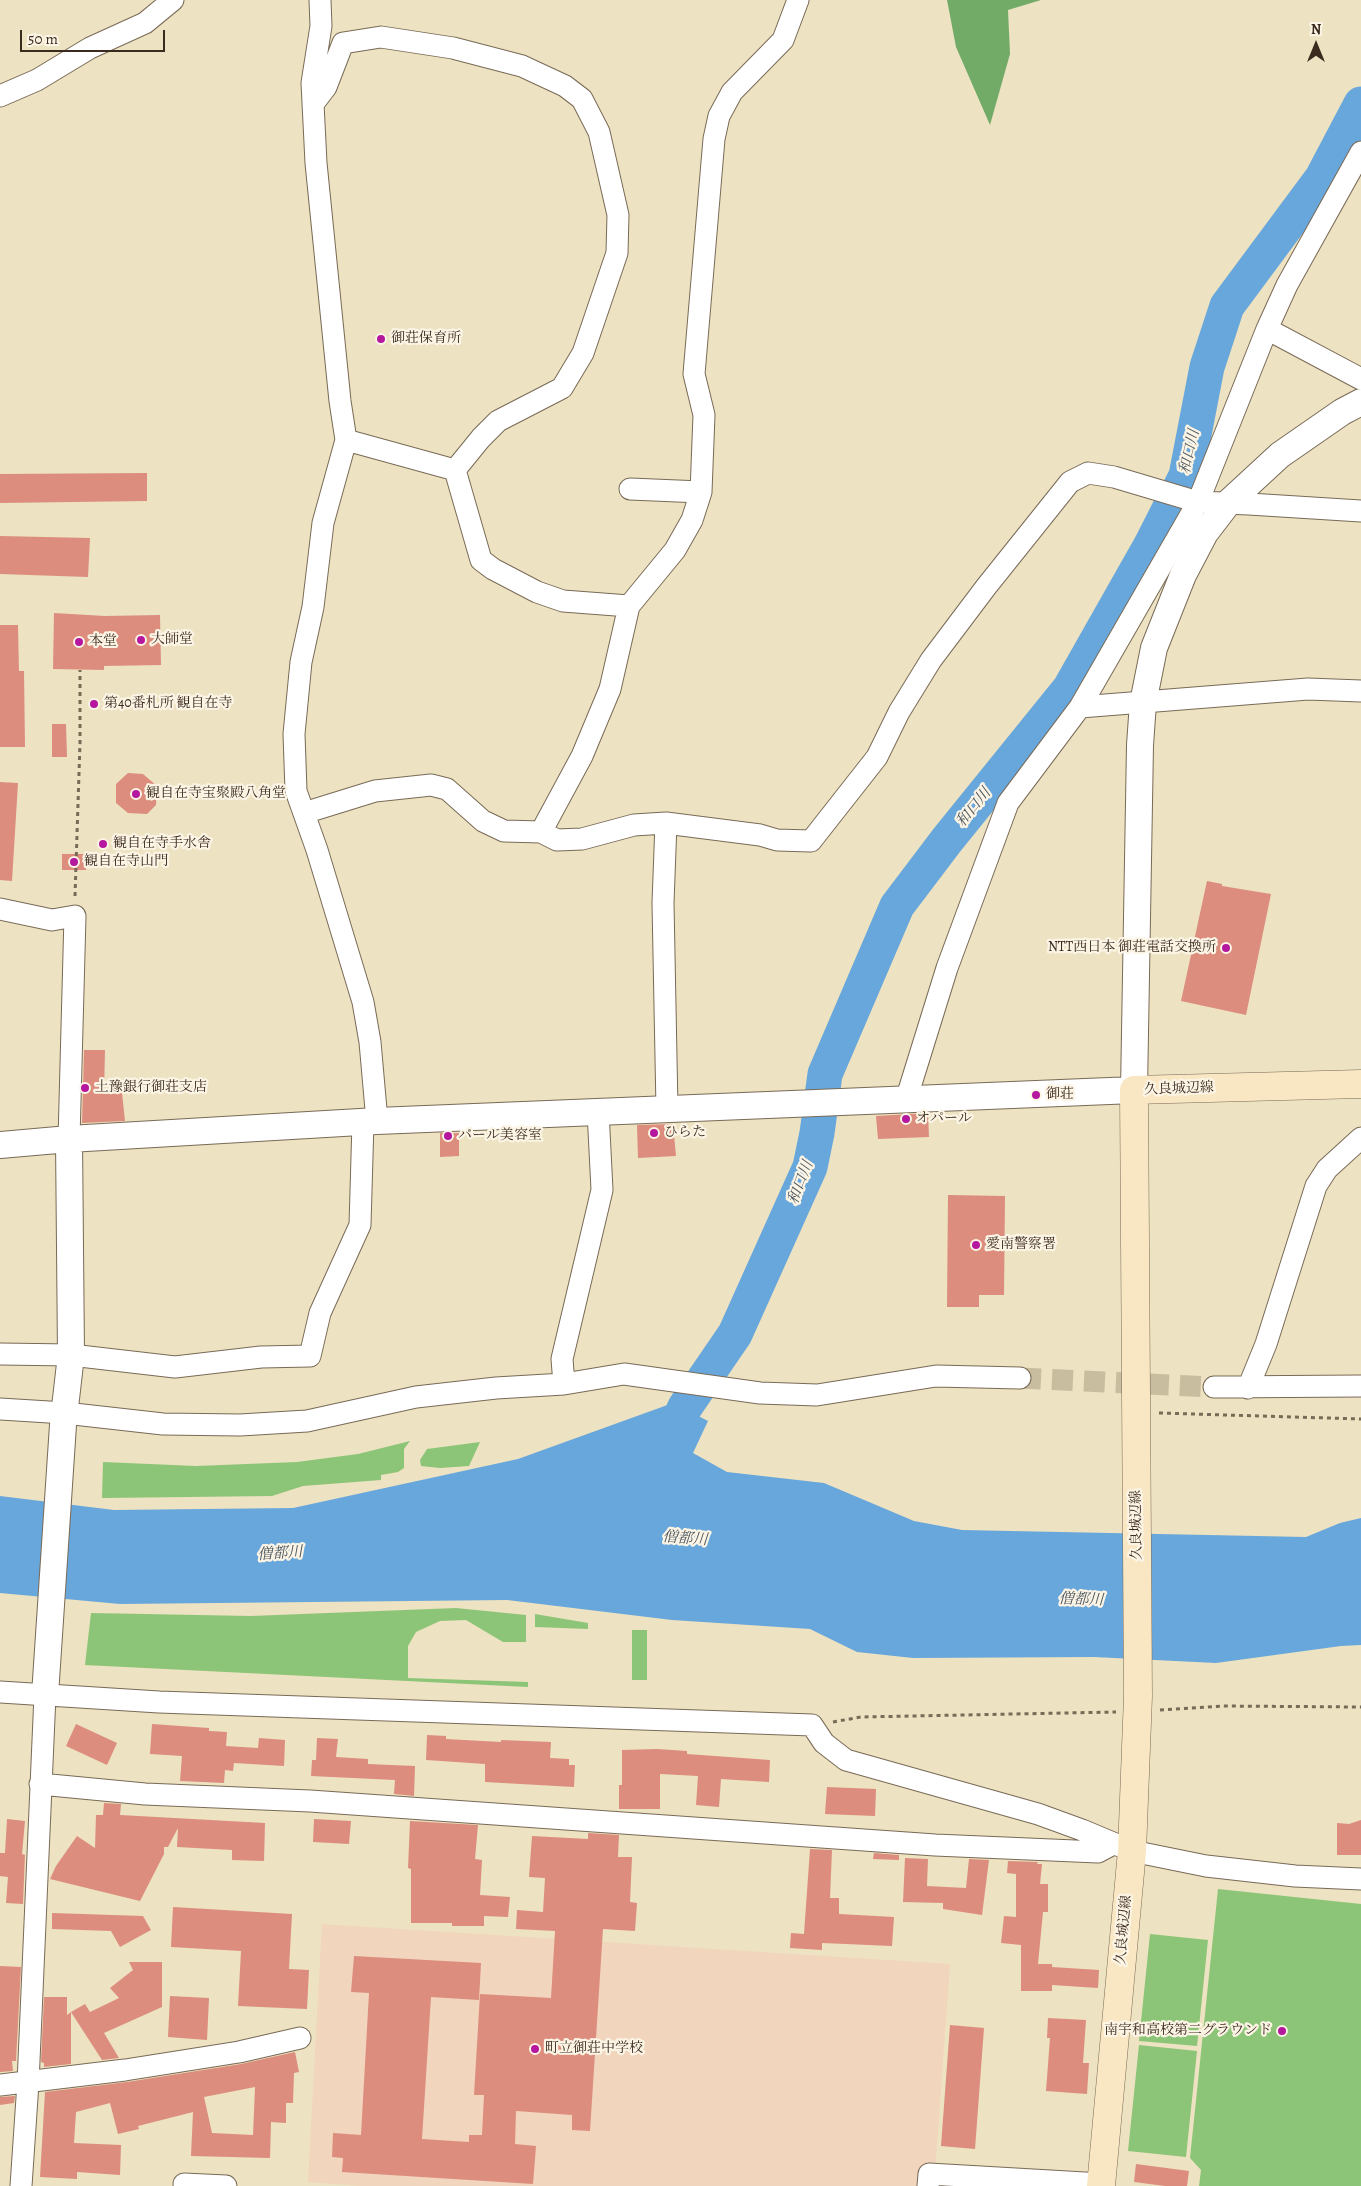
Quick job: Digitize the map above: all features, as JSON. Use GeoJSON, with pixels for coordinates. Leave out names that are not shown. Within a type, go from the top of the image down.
{"type":"FeatureCollection","features":[{"type":"Feature","properties":{"kind":"main road","name":"久良城辺線"},"geometry":{"type":"LineString","coordinates":[[1101,2185],[1122,1848],[1138,1704],[1134,1090],[1361,1084]]}},
{"type":"Feature","properties":{"kind":"street"},"geometry":{"type":"LineString","coordinates":[[0,96],[37,80],[90,48],[145,23],[173,0]]}},
{"type":"Feature","properties":{"kind":"street"},"geometry":{"type":"LineString","coordinates":[[0,1354],[71,1355],[175,1367],[261,1357],[310,1356],[320,1313],[360,1225],[370,1122],[370,1042],[363,1002],[317,850],[296,791],[294,734],[301,662],[313,607],[323,523],[346,440],[340,401],[316,163],[312,83],[321,26],[320,0]]}},
{"type":"Feature","properties":{"kind":"street"},"geometry":{"type":"LineString","coordinates":[[541,832],[582,756],[610,690],[629,606],[675,550],[692,520],[701,492],[704,415],[694,374],[714,139],[719,116],[732,92],[783,40],[798,0]]}},
{"type":"Feature","properties":{"kind":"street"},"geometry":{"type":"LineString","coordinates":[[313,104],[326,87],[343,43],[381,37],[453,48],[522,66],[565,86],[582,99],[600,132],[618,215],[617,253],[583,353],[562,388],[498,422],[481,438],[455,470]]}},
{"type":"Feature","properties":{"kind":"street"},"geometry":{"type":"LineString","coordinates":[[906,1100],[947,968],[1008,803],[1080,707],[1192,501],[1287,285],[1352,186],[1361,152]]}},
{"type":"Feature","properties":{"kind":"street"},"geometry":{"type":"LineString","coordinates":[[1267,329],[1361,379]]}},
{"type":"Feature","properties":{"kind":"street"},"geometry":{"type":"LineString","coordinates":[[0,1145],[69,1139],[370,1122],[1134,1090],[1140,755],[1143,703],[1154,648],[1183,575],[1205,533],[1228,503],[1280,455],[1342,412],[1361,402]]}},
{"type":"Feature","properties":{"kind":"street"},"geometry":{"type":"LineString","coordinates":[[346,440],[455,470]]}},
{"type":"Feature","properties":{"kind":"street"},"geometry":{"type":"LineString","coordinates":[[455,470],[481,560],[493,569],[538,592],[563,601],[629,606]]}},
{"type":"Feature","properties":{"kind":"street"},"geometry":{"type":"LineString","coordinates":[[304,813],[375,791],[431,785],[447,789],[483,821],[504,831],[541,832],[557,840],[582,839],[634,825],[666,823],[760,835],[777,840],[803,842],[811,840],[878,757],[899,712],[931,660],[986,587],[1070,482],[1088,472],[1160,490],[1192,501],[1361,512]]}},
{"type":"Feature","properties":{"kind":"street"},"geometry":{"type":"LineString","coordinates":[[630,489],[701,492]]}},
{"type":"Feature","properties":{"kind":"street"},"geometry":{"type":"LineString","coordinates":[[1080,707],[1360,685]]}},
{"type":"Feature","properties":{"kind":"street"},"geometry":{"type":"LineString","coordinates":[[666,823],[663,903],[667,1109]]}},
{"type":"Feature","properties":{"kind":"street"},"geometry":{"type":"LineString","coordinates":[[0,909],[52,920],[75,916],[69,1139],[71,1355],[64,1419],[45,1689],[22,2186]]}},
{"type":"Feature","properties":{"kind":"street"},"geometry":{"type":"LineString","coordinates":[[564,1384],[562,1359],[602,1190],[598,1112]]}},
{"type":"Feature","properties":{"kind":"street"},"geometry":{"type":"LineString","coordinates":[[1248,1388],[1266,1344],[1316,1186],[1327,1169],[1361,1138]]}},
{"type":"Feature","properties":{"kind":"street"},"geometry":{"type":"LineString","coordinates":[[0,1409],[64,1419],[163,1424],[240,1425],[307,1421],[416,1396],[496,1388],[564,1384],[624,1374],[724,1386],[760,1393],[816,1395],[936,1376],[1020,1378]]}},
{"type":"Feature","properties":{"kind":"street"},"geometry":{"type":"LineString","coordinates":[[1214,1387],[1361,1386]]}},
{"type":"Feature","properties":{"kind":"street"},"geometry":{"type":"LineString","coordinates":[[0,1692],[45,1689],[159,1702],[812,1725],[824,1743],[846,1760],[1038,1814],[1082,1830],[1122,1848],[1206,1866],[1296,1876],[1361,1879]]}},
{"type":"Feature","properties":{"kind":"street"},"geometry":{"type":"LineString","coordinates":[[40,1784],[145,1794],[320,1802],[935,1844],[1098,1852],[1122,1848]]}},
{"type":"Feature","properties":{"kind":"street"},"geometry":{"type":"LineString","coordinates":[[0,2085],[125,2070],[239,2052],[300,2038]]}},
{"type":"Feature","properties":{"kind":"street"},"geometry":{"type":"LineString","coordinates":[[928,2186],[930,2174],[1101,2185]]}},
{"type":"Feature","properties":{"kind":"street"},"geometry":{"type":"LineString","coordinates":[[184,2184],[226,2186]]}},
{"type":"Feature","properties":{"kind":"path"},"geometry":{"type":"LineString","coordinates":[[75,894],[80,744],[80,670]]}},
{"type":"Feature","properties":{"kind":"path"},"geometry":{"type":"LineString","coordinates":[[1136,1413],[1361,1419]]}},
{"type":"Feature","properties":{"kind":"path"},"geometry":{"type":"LineString","coordinates":[[812,1725],[861,1717],[1138,1704],[1361,1707]]}},
{"type":"Feature","properties":{"kind":"shaded area"},"geometry":{"type":"Polygon","coordinates":[[[322,1924],[950,1964],[934,2186],[363,2186],[308,2182],[322,1924]]]}},
{"type":"Feature","properties":{"kind":"green space"},"geometry":{"type":"Polygon","coordinates":[[[947,0],[1041,0],[1008,10],[1010,54],[990,125],[956,47],[947,0]]]}},
{"type":"Feature","properties":{"kind":"green space"},"geometry":{"type":"Polygon","coordinates":[[[410,1441],[404,1449],[404,1468],[398,1472],[381,1475],[381,1480],[303,1486],[272,1496],[102,1498],[103,1462],[196,1466],[297,1462],[358,1454],[410,1441]]]}},
{"type":"Feature","properties":{"kind":"green space"},"geometry":{"type":"Polygon","coordinates":[[[480,1442],[469,1466],[440,1468],[421,1466],[420,1460],[427,1449],[480,1442]]]}},
{"type":"Feature","properties":{"kind":"green space"},"geometry":{"type":"Polygon","coordinates":[[[456,1608],[526,1615],[526,1642],[503,1642],[466,1620],[440,1621],[416,1632],[408,1646],[408,1678],[528,1682],[528,1687],[85,1665],[91,1613],[251,1616],[456,1608]]]}},
{"type":"Feature","properties":{"kind":"green space"},"geometry":{"type":"Polygon","coordinates":[[[535,1614],[588,1623],[588,1629],[535,1627],[535,1614]]]}},
{"type":"Feature","properties":{"kind":"green space"},"geometry":{"type":"Polygon","coordinates":[[[632,1630],[647,1630],[647,1680],[632,1680],[632,1630]]]}},
{"type":"Feature","properties":{"kind":"green space","name":"南宇和高校第二グラウンド"},"geometry":{"type":"Polygon","coordinates":[[[1218,1889],[1361,1904],[1361,2186],[1199,2186],[1201,2170],[1190,2158],[1218,1889]]]}},
{"type":"Feature","properties":{"kind":"green space"},"geometry":{"type":"Polygon","coordinates":[[[1150,1934],[1208,1940],[1197,2046],[1139,2041],[1150,1934]]]}},
{"type":"Feature","properties":{"kind":"green space"},"geometry":{"type":"Polygon","coordinates":[[[1139,2045],[1197,2051],[1186,2157],[1128,2151],[1139,2045]]]}},
{"type":"Feature","properties":{"kind":"water","name":"僧都川"},"geometry":{"type":"Polygon","coordinates":[[[673,1403],[708,1421],[693,1453],[727,1472],[824,1483],[914,1521],[962,1530],[1306,1537],[1340,1523],[1361,1518],[1361,1645],[1216,1663],[1094,1657],[913,1658],[857,1652],[810,1629],[672,1620],[507,1600],[120,1604],[0,1593],[0,1496],[114,1510],[293,1508],[518,1459],[673,1403]]]}},
{"type":"Feature","properties":{"kind":"building"},"geometry":{"type":"Polygon","coordinates":[[[147,473],[147,501],[0,503],[0,474],[147,473]]]}},
{"type":"Feature","properties":{"kind":"building"},"geometry":{"type":"Polygon","coordinates":[[[0,536],[90,538],[88,577],[0,574],[0,536]]]}},
{"type":"Feature","properties":{"kind":"building"},"geometry":{"type":"Polygon","coordinates":[[[54,613],[105,616],[160,615],[161,665],[104,666],[104,670],[53,669],[54,613]]]}},
{"type":"Feature","properties":{"kind":"building"},"geometry":{"type":"Polygon","coordinates":[[[0,625],[18,625],[19,671],[24,671],[25,747],[0,747],[0,625]]]}},
{"type":"Feature","properties":{"kind":"building"},"geometry":{"type":"Polygon","coordinates":[[[52,724],[66,724],[67,757],[52,757],[52,724]]]}},
{"type":"Feature","properties":{"kind":"building","name":"観自在寺宝聚殿八角堂"},"geometry":{"type":"Polygon","coordinates":[[[128,773],[143,774],[157,786],[156,805],[147,814],[128,813],[116,803],[116,784],[128,773]]]}},
{"type":"Feature","properties":{"kind":"building"},"geometry":{"type":"Polygon","coordinates":[[[0,782],[18,783],[12,881],[0,880],[0,782]]]}},
{"type":"Feature","properties":{"kind":"building","name":"観自在寺山門"},"geometry":{"type":"Polygon","coordinates":[[[62,854],[86,854],[86,870],[62,870],[62,854]]]}},
{"type":"Feature","properties":{"kind":"building","name":"NTT西日本 御荘電話交換所"},"geometry":{"type":"Polygon","coordinates":[[[1207,881],[1222,884],[1222,886],[1271,894],[1246,1015],[1181,1001],[1207,881]]]}},
{"type":"Feature","properties":{"kind":"building","name":"土豫銀行御荘支店"},"geometry":{"type":"Polygon","coordinates":[[[84,1050],[105,1050],[104,1094],[122,1093],[125,1121],[82,1123],[84,1050]]]}},
{"type":"Feature","properties":{"kind":"building"},"geometry":{"type":"Polygon","coordinates":[[[928,1113],[929,1137],[878,1139],[876,1116],[928,1113]]]}},
{"type":"Feature","properties":{"kind":"building"},"geometry":{"type":"Polygon","coordinates":[[[673,1124],[676,1156],[638,1158],[637,1125],[673,1124]]]}},
{"type":"Feature","properties":{"kind":"building"},"geometry":{"type":"Polygon","coordinates":[[[440,1133],[459,1133],[459,1156],[440,1157],[440,1133]]]}},
{"type":"Feature","properties":{"kind":"building","name":"愛南警察署"},"geometry":{"type":"Polygon","coordinates":[[[948,1195],[1005,1196],[1004,1295],[979,1295],[979,1307],[947,1307],[948,1195]]]}},
{"type":"Feature","properties":{"kind":"building"},"geometry":{"type":"Polygon","coordinates":[[[76,1724],[117,1743],[107,1765],[66,1746],[76,1724]]]}},
{"type":"Feature","properties":{"kind":"building"},"geometry":{"type":"Polygon","coordinates":[[[152,1724],[209,1728],[209,1731],[227,1732],[226,1746],[258,1748],[259,1738],[285,1740],[284,1766],[234,1763],[233,1771],[225,1770],[224,1783],[180,1781],[182,1756],[150,1754],[152,1724]]]}},
{"type":"Feature","properties":{"kind":"building"},"geometry":{"type":"Polygon","coordinates":[[[427,1735],[446,1736],[446,1739],[551,1742],[550,1758],[569,1759],[569,1765],[575,1765],[574,1787],[485,1782],[485,1764],[426,1760],[427,1735]]]}},
{"type":"Feature","properties":{"kind":"building"},"geometry":{"type":"Polygon","coordinates":[[[317,1738],[338,1739],[336,1757],[368,1759],[368,1764],[415,1766],[414,1796],[394,1794],[395,1780],[311,1776],[312,1760],[316,1760],[317,1738]]]}},
{"type":"Feature","properties":{"kind":"building"},"geometry":{"type":"Polygon","coordinates":[[[657,1749],[687,1751],[687,1754],[770,1760],[769,1782],[721,1779],[719,1807],[696,1805],[698,1776],[660,1774],[660,1809],[619,1809],[619,1785],[622,1785],[622,1750],[657,1749]]]}},
{"type":"Feature","properties":{"kind":"building"},"geometry":{"type":"Polygon","coordinates":[[[827,1787],[876,1789],[875,1816],[825,1814],[827,1787]]]}},
{"type":"Feature","properties":{"kind":"building"},"geometry":{"type":"Polygon","coordinates":[[[104,1803],[121,1804],[120,1815],[265,1823],[264,1861],[232,1860],[232,1850],[177,1847],[178,1828],[168,1847],[164,1847],[164,1854],[140,1901],[50,1879],[56,1866],[77,1836],[95,1848],[96,1815],[103,1815],[104,1803]]]}},
{"type":"Feature","properties":{"kind":"building"},"geometry":{"type":"Polygon","coordinates":[[[7,1819],[25,1821],[22,1854],[25,1855],[23,1904],[6,1903],[8,1877],[0,1876],[0,1853],[5,1853],[7,1819]]]}},
{"type":"Feature","properties":{"kind":"building"},"geometry":{"type":"Polygon","coordinates":[[[314,1819],[351,1821],[349,1844],[313,1842],[314,1819]]]}},
{"type":"Feature","properties":{"kind":"building"},"geometry":{"type":"Polygon","coordinates":[[[1361,1820],[1361,1855],[1337,1855],[1337,1823],[1349,1824],[1361,1820]]]}},
{"type":"Feature","properties":{"kind":"building"},"geometry":{"type":"Polygon","coordinates":[[[410,1821],[478,1825],[475,1859],[482,1860],[480,1895],[510,1897],[508,1917],[484,1916],[484,1926],[452,1926],[452,1923],[411,1923],[411,1869],[408,1868],[410,1821]]]}},
{"type":"Feature","properties":{"kind":"building"},"geometry":{"type":"Polygon","coordinates":[[[588,1833],[619,1835],[618,1857],[632,1857],[630,1902],[637,1903],[635,1931],[603,1929],[590,2131],[572,2130],[572,2115],[516,2111],[515,2144],[536,2146],[533,2184],[342,2172],[343,2158],[332,2157],[333,2133],[361,2135],[369,1993],[351,1992],[354,1956],[481,1963],[479,2000],[431,1997],[422,2139],[469,2142],[469,2135],[482,2135],[484,2095],[474,2095],[480,1994],[551,1998],[555,1931],[516,1929],[517,1910],[543,1912],[545,1878],[529,1877],[532,1836],[588,1839],[588,1833]]]}},
{"type":"Feature","properties":{"kind":"building"},"geometry":{"type":"Polygon","coordinates":[[[810,1849],[832,1850],[830,1898],[839,1898],[839,1914],[894,1917],[892,1946],[822,1943],[822,1950],[790,1948],[791,1933],[804,1934],[810,1849]]]}},
{"type":"Feature","properties":{"kind":"building"},"geometry":{"type":"Polygon","coordinates":[[[874,1853],[899,1855],[899,1860],[873,1859],[874,1853]]]}},
{"type":"Feature","properties":{"kind":"building"},"geometry":{"type":"Polygon","coordinates":[[[905,1858],[928,1859],[927,1886],[966,1888],[969,1859],[989,1860],[982,1915],[943,1909],[943,1903],[903,1902],[905,1858]]]}},
{"type":"Feature","properties":{"kind":"building"},"geometry":{"type":"Polygon","coordinates":[[[1008,1861],[1038,1862],[1037,1864],[1042,1864],[1040,1884],[1048,1884],[1048,1912],[1043,1912],[1038,1964],[1052,1964],[1052,1967],[1099,1970],[1098,1988],[1052,1985],[1052,1991],[1021,1991],[1021,1945],[1001,1943],[1004,1916],[1016,1917],[1016,1874],[1007,1873],[1008,1861]]]}},
{"type":"Feature","properties":{"kind":"building"},"geometry":{"type":"Polygon","coordinates":[[[173,1907],[292,1914],[289,1969],[309,1970],[307,2009],[238,2006],[241,1951],[171,1947],[173,1907]]]}},
{"type":"Feature","properties":{"kind":"building"},"geometry":{"type":"Polygon","coordinates":[[[52,1913],[143,1916],[151,1930],[120,1947],[111,1931],[52,1929],[52,1913]]]}},
{"type":"Feature","properties":{"kind":"building"},"geometry":{"type":"Polygon","coordinates":[[[129,1962],[162,1962],[162,2007],[104,2033],[119,2058],[102,2060],[71,2012],[85,2004],[90,2012],[119,1998],[110,1988],[133,1970],[129,1962]]]}},
{"type":"Feature","properties":{"kind":"building"},"geometry":{"type":"Polygon","coordinates":[[[0,1966],[21,1967],[16,2061],[12,2061],[13,2071],[0,2072],[0,1966]]]}},
{"type":"Feature","properties":{"kind":"building"},"geometry":{"type":"Polygon","coordinates":[[[170,1996],[209,1998],[207,2040],[168,2037],[170,1996]]]}},
{"type":"Feature","properties":{"kind":"building"},"geometry":{"type":"Polygon","coordinates":[[[44,1997],[67,1997],[67,2015],[71,2012],[71,2064],[44,2067],[44,2063],[41,2062],[44,1997]]]}},
{"type":"Feature","properties":{"kind":"building"},"geometry":{"type":"Polygon","coordinates":[[[1048,2018],[1086,2020],[1083,2063],[1089,2063],[1087,2094],[1046,2091],[1050,2038],[1047,2038],[1048,2018]]]}},
{"type":"Feature","properties":{"kind":"building"},"geometry":{"type":"Polygon","coordinates":[[[950,2025],[984,2028],[975,2149],[941,2146],[950,2025]]]}},
{"type":"Feature","properties":{"kind":"building"},"geometry":{"type":"Polygon","coordinates":[[[295,2052],[299,2072],[294,2073],[293,2103],[286,2103],[286,2123],[271,2122],[270,2158],[191,2156],[193,2112],[138,2126],[139,2129],[118,2134],[110,2103],[76,2112],[74,2143],[121,2145],[120,2175],[77,2172],[77,2179],[40,2177],[45,2092],[127,2082],[241,2064],[295,2052]],[[255,2087],[204,2097],[212,2133],[253,2135],[255,2087]]]}},
{"type":"Feature","properties":{"kind":"building"},"geometry":{"type":"Polygon","coordinates":[[[15,2096],[14,2103],[0,2105],[0,2097],[15,2096]]]}},
{"type":"Feature","properties":{"kind":"building"},"geometry":{"type":"Polygon","coordinates":[[[1136,2164],[1189,2171],[1187,2186],[1165,2186],[1134,2182],[1136,2164]]]}},
{"type":"Feature","properties":{"kind":"waterway","name":"和口川"},"geometry":{"type":"LineString","coordinates":[[664,1452],[685,1407],[735,1334],[810,1167],[825,1074],[897,906],[947,840],[1070,688],[1151,545],[1186,476],[1207,367],[1227,306],[1322,178],[1361,104]]}},
{"type":"Feature","properties":{"kind":"tunnel"},"geometry":{"type":"LineString","coordinates":[[1020,1378],[1214,1387]]}},
{"type":"Feature","properties":{"kind":"place","name":"御荘保育所"},"geometry":{"type":"Point","coordinates":[381,339]}},
{"type":"Feature","properties":{"kind":"place","name":"大師堂"},"geometry":{"type":"Point","coordinates":[141,640]}},
{"type":"Feature","properties":{"kind":"place","name":"本堂"},"geometry":{"type":"Point","coordinates":[79,642]}},
{"type":"Feature","properties":{"kind":"place","name":"第40番札所 観自在寺"},"geometry":{"type":"Point","coordinates":[94,704]}},
{"type":"Feature","properties":{"kind":"place","name":"観自在寺宝聚殿八角堂"},"geometry":{"type":"Point","coordinates":[136,794]}},
{"type":"Feature","properties":{"kind":"place","name":"観自在寺手水舎"},"geometry":{"type":"Point","coordinates":[103,844]}},
{"type":"Feature","properties":{"kind":"place","name":"観自在寺山門"},"geometry":{"type":"Point","coordinates":[74,862]}},
{"type":"Feature","properties":{"kind":"place","name":"NTT西日本 御荘電話交換所"},"geometry":{"type":"Point","coordinates":[1226,948]}},
{"type":"Feature","properties":{"kind":"place","name":"土豫銀行御荘支店"},"geometry":{"type":"Point","coordinates":[85,1088]}},
{"type":"Feature","properties":{"kind":"place","name":"御荘"},"geometry":{"type":"Point","coordinates":[1036,1095]}},
{"type":"Feature","properties":{"kind":"place","name":"オパール"},"geometry":{"type":"Point","coordinates":[906,1119]}},
{"type":"Feature","properties":{"kind":"place","name":"ひらた"},"geometry":{"type":"Point","coordinates":[654,1133]}},
{"type":"Feature","properties":{"kind":"place","name":"パール美容室"},"geometry":{"type":"Point","coordinates":[448,1136]}},
{"type":"Feature","properties":{"kind":"place","name":"愛南警察署"},"geometry":{"type":"Point","coordinates":[976,1245]}},
{"type":"Feature","properties":{"kind":"place","name":"南宇和高校第二グラウンド"},"geometry":{"type":"Point","coordinates":[1282,2031]}},
{"type":"Feature","properties":{"kind":"place","name":"町立御荘中学校"},"geometry":{"type":"Point","coordinates":[535,2049]}}]}
